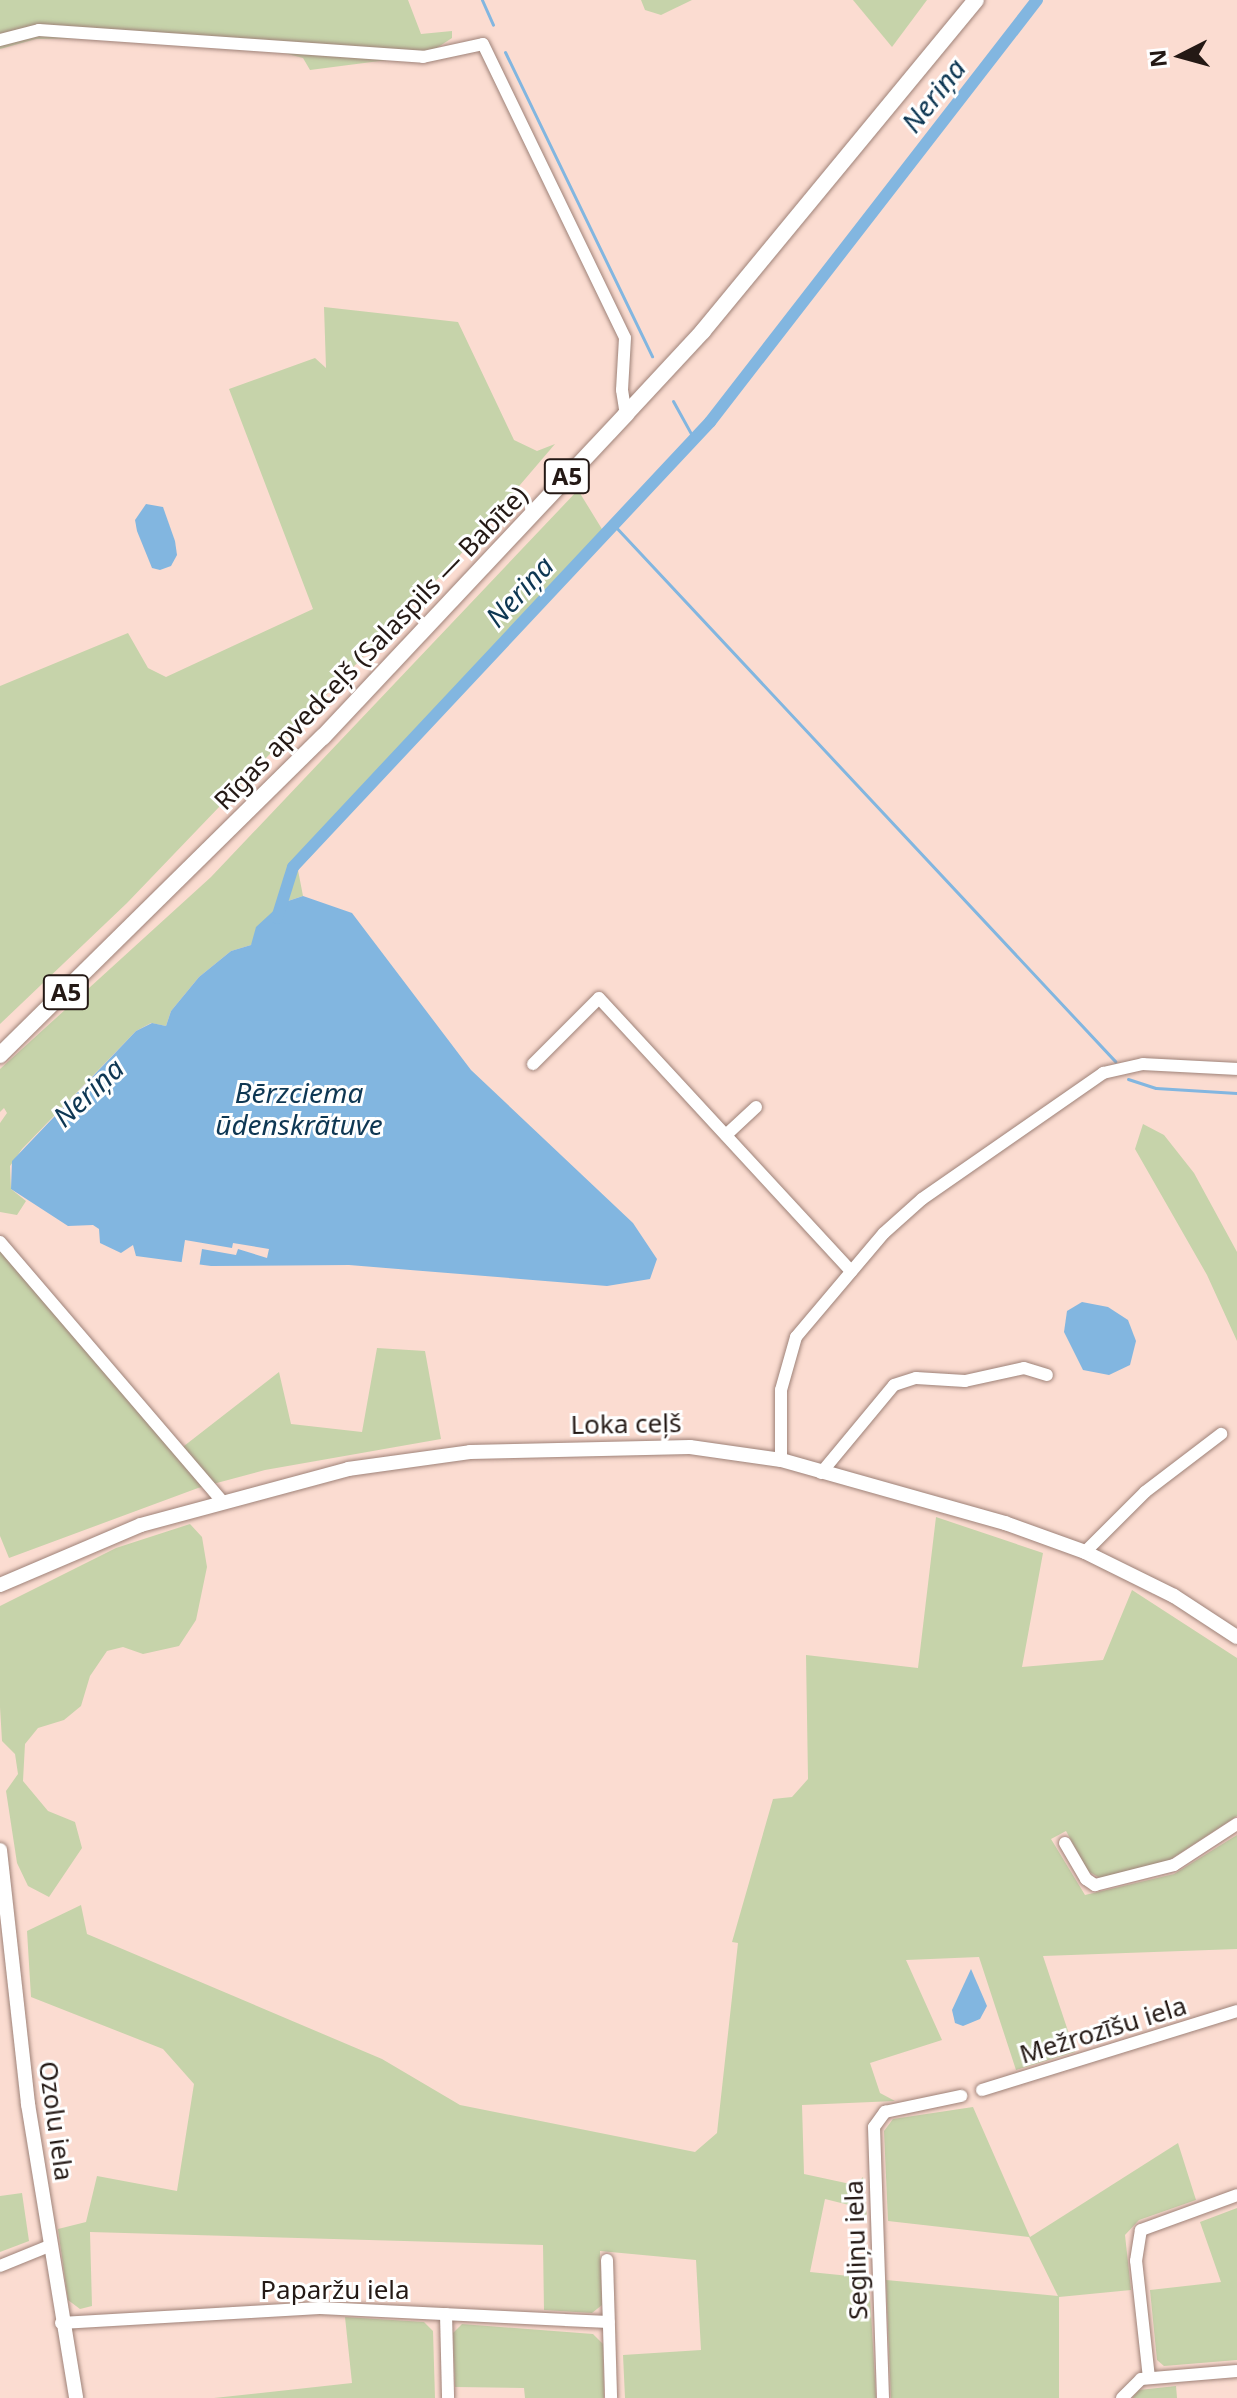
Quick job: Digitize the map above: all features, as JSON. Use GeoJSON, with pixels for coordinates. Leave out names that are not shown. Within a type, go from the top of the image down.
{"type":"FeatureCollection","features":[{"type":"Feature","properties":{"kind":"highway","name":"Rīgas apvedceļš (Salaspils — Babīte)"},"geometry":{"type":"LineString","coordinates":[[0,1055],[323,737],[703,331],[976,0]]}},
{"type":"Feature","properties":{"kind":"main road","name":"Loka ceļš"},"geometry":{"type":"LineString","coordinates":[[0,1585],[115,1535],[221,1500],[386,1462],[470,1452],[690,1447],[781,1460],[1005,1523],[1085,1552],[1174,1596],[1237,1637]]}},
{"type":"Feature","properties":{"kind":"main road","name":"Ozolu iela"},"geometry":{"type":"LineString","coordinates":[[0,1850],[28,2104],[61,2323],[76,2398]]}},
{"type":"Feature","properties":{"kind":"street"},"geometry":{"type":"LineString","coordinates":[[0,40],[39,30],[423,57],[483,44],[625,338],[622,390],[626,414]]}},
{"type":"Feature","properties":{"kind":"street"},"geometry":{"type":"LineString","coordinates":[[533,1064],[541,1050],[603,994],[726,1135],[851,1271]]}},
{"type":"Feature","properties":{"kind":"street"},"geometry":{"type":"LineString","coordinates":[[781,1460],[786,1358],[796,1337],[851,1271],[922,1199],[1103,1073],[1143,1064],[1237,1069]]}},
{"type":"Feature","properties":{"kind":"street"},"geometry":{"type":"LineString","coordinates":[[726,1135],[756,1107]]}},
{"type":"Feature","properties":{"kind":"street"},"geometry":{"type":"LineString","coordinates":[[0,1242],[221,1500]]}},
{"type":"Feature","properties":{"kind":"street"},"geometry":{"type":"LineString","coordinates":[[821,1473],[894,1385],[916,1378],[965,1381],[1024,1368],[1047,1375]]}},
{"type":"Feature","properties":{"kind":"street"},"geometry":{"type":"LineString","coordinates":[[1085,1552],[1145,1492],[1221,1434]]}},
{"type":"Feature","properties":{"kind":"street"},"geometry":{"type":"LineString","coordinates":[[1065,1843],[1086,1879],[1095,1885],[1174,1865],[1237,1824]]}},
{"type":"Feature","properties":{"kind":"street","name":"Mežrozīšu iela"},"geometry":{"type":"LineString","coordinates":[[982,2090],[1237,2011]]}},
{"type":"Feature","properties":{"kind":"street","name":"Segliņu iela"},"geometry":{"type":"LineString","coordinates":[[883,2398],[874,2127],[879,2115],[892,2110],[961,2096]]}},
{"type":"Feature","properties":{"kind":"street"},"geometry":{"type":"LineString","coordinates":[[1149,2378],[1136,2261],[1141,2230],[1237,2195]]}},
{"type":"Feature","properties":{"kind":"street"},"geometry":{"type":"LineString","coordinates":[[0,2266],[49,2246]]}},
{"type":"Feature","properties":{"kind":"street"},"geometry":{"type":"LineString","coordinates":[[607,2260],[611,2398]]}},
{"type":"Feature","properties":{"kind":"street","name":"Paparžu iela"},"geometry":{"type":"LineString","coordinates":[[61,2323],[320,2308],[609,2322]]}},
{"type":"Feature","properties":{"kind":"street"},"geometry":{"type":"LineString","coordinates":[[446,2314],[448,2398]]}},
{"type":"Feature","properties":{"kind":"street"},"geometry":{"type":"LineString","coordinates":[[1122,2398],[1141,2379],[1237,2371]]}},
{"type":"Feature","properties":{"kind":"green space"},"geometry":{"type":"Polygon","coordinates":[[[0,0],[408,0],[421,34],[452,31],[452,38],[426,55],[310,70],[303,58],[273,50],[107,38],[36,39],[0,49],[0,0]]]}},
{"type":"Feature","properties":{"kind":"green space"},"geometry":{"type":"Polygon","coordinates":[[[641,0],[692,0],[661,15],[645,10],[641,0]]]}},
{"type":"Feature","properties":{"kind":"green space"},"geometry":{"type":"Polygon","coordinates":[[[853,0],[927,0],[892,47],[853,0]]]}},
{"type":"Feature","properties":{"kind":"green space"},"geometry":{"type":"Polygon","coordinates":[[[324,307],[458,322],[514,440],[537,451],[555,444],[454,562],[127,903],[0,1024],[0,686],[128,633],[148,668],[166,677],[313,609],[229,389],[315,358],[326,368],[324,307]]]}},
{"type":"Feature","properties":{"kind":"green space"},"geometry":{"type":"Polygon","coordinates":[[[578,490],[605,534],[298,870],[303,896],[282,903],[251,945],[231,951],[199,977],[171,1011],[166,1026],[151,1023],[136,1031],[22,1149],[10,1166],[11,1189],[26,1201],[17,1215],[0,1212],[0,1123],[7,1113],[4,1108],[0,1112],[0,1069],[211,877],[578,490]]]}},
{"type":"Feature","properties":{"kind":"green space"},"geometry":{"type":"Polygon","coordinates":[[[1143,1124],[1164,1135],[1194,1173],[1237,1252],[1237,1341],[1207,1275],[1135,1149],[1143,1124]]]}},
{"type":"Feature","properties":{"kind":"green space"},"geometry":{"type":"Polygon","coordinates":[[[0,1251],[175,1453],[279,1372],[291,1424],[362,1432],[377,1348],[425,1351],[441,1439],[265,1470],[198,1488],[9,1558],[0,1536],[0,1251]]]}},
{"type":"Feature","properties":{"kind":"green space"},"geometry":{"type":"Polygon","coordinates":[[[936,1517],[1043,1553],[1022,1667],[1103,1660],[1132,1590],[1237,1658],[1237,1816],[1168,1861],[1100,1878],[1088,1871],[1066,1831],[1051,1839],[1085,1895],[1174,1874],[1237,1835],[1237,1949],[1043,1956],[1075,2052],[1016,2070],[979,1957],[906,1960],[942,2040],[870,2063],[880,2093],[895,2101],[802,2105],[804,2174],[855,2185],[863,2177],[867,2218],[857,2207],[825,2199],[810,2272],[869,2278],[876,2398],[625,2398],[623,2355],[701,2350],[696,2260],[600,2251],[602,2305],[592,2313],[544,2310],[543,2245],[90,2232],[92,2306],[80,2309],[68,2300],[58,2229],[86,2222],[97,2176],[177,2191],[194,2084],[163,2049],[31,1997],[27,1931],[81,1905],[87,1934],[382,2059],[460,2105],[695,2152],[717,2133],[738,1943],[732,1942],[773,1799],[792,1797],[808,1779],[806,1655],[918,1668],[936,1517]]]}},
{"type":"Feature","properties":{"kind":"green space"},"geometry":{"type":"Polygon","coordinates":[[[190,1524],[202,1537],[207,1567],[196,1620],[179,1646],[143,1654],[123,1647],[107,1651],[90,1676],[81,1706],[64,1720],[38,1728],[25,1744],[23,1781],[48,1811],[75,1822],[82,1848],[49,1897],[28,1886],[17,1863],[6,1791],[18,1774],[15,1754],[2,1741],[0,1606],[116,1548],[190,1524]]]}},
{"type":"Feature","properties":{"kind":"green space"},"geometry":{"type":"Polygon","coordinates":[[[973,2107],[1030,2237],[1178,2143],[1196,2200],[1139,2220],[1125,2235],[1131,2290],[1059,2297],[1059,2398],[891,2398],[886,2280],[1058,2296],[1029,2237],[888,2221],[884,2131],[893,2119],[973,2107]]]}},
{"type":"Feature","properties":{"kind":"green space"},"geometry":{"type":"Polygon","coordinates":[[[22,2193],[29,2241],[0,2252],[0,2196],[22,2193]]]}},
{"type":"Feature","properties":{"kind":"green space"},"geometry":{"type":"Polygon","coordinates":[[[1237,2208],[1237,2360],[1164,2366],[1157,2360],[1150,2290],[1221,2282],[1200,2222],[1237,2208]]]}},
{"type":"Feature","properties":{"kind":"green space"},"geometry":{"type":"Polygon","coordinates":[[[345,2317],[424,2322],[433,2331],[435,2398],[214,2398],[352,2383],[345,2317]]]}},
{"type":"Feature","properties":{"kind":"green space"},"geometry":{"type":"Polygon","coordinates":[[[462,2324],[593,2334],[603,2344],[604,2398],[525,2398],[524,2388],[455,2387],[453,2333],[462,2324]]]}},
{"type":"Feature","properties":{"kind":"green space"},"geometry":{"type":"Polygon","coordinates":[[[1176,2386],[1177,2398],[1132,2398],[1139,2390],[1176,2386]]]}},
{"type":"Feature","properties":{"kind":"water"},"geometry":{"type":"Polygon","coordinates":[[[146,504],[163,507],[175,541],[177,555],[171,566],[160,570],[152,568],[137,531],[135,520],[146,504]]]}},
{"type":"Feature","properties":{"kind":"water","name":"Bērzciema ūdenskrātuve"},"geometry":{"type":"Polygon","coordinates":[[[303,896],[352,913],[471,1070],[633,1223],[657,1259],[650,1279],[607,1286],[349,1265],[211,1266],[136,1256],[133,1245],[121,1253],[100,1243],[99,1229],[93,1225],[68,1226],[11,1189],[12,1161],[136,1031],[152,1023],[166,1026],[171,1011],[199,977],[231,951],[251,945],[256,927],[282,903],[303,896]]]}},
{"type":"Feature","properties":{"kind":"water"},"geometry":{"type":"Polygon","coordinates":[[[1082,1302],[1108,1307],[1128,1320],[1136,1341],[1130,1365],[1109,1375],[1083,1370],[1064,1332],[1067,1311],[1082,1302]]]}},
{"type":"Feature","properties":{"kind":"water"},"geometry":{"type":"Polygon","coordinates":[[[971,1969],[987,2006],[980,2019],[963,2026],[955,2023],[952,2010],[971,1969]]]}},
{"type":"Feature","properties":{"kind":"pier"},"geometry":{"type":"Polygon","coordinates":[[[185,1240],[232,1248],[233,1243],[269,1249],[267,1258],[238,1249],[236,1255],[202,1249],[199,1268],[181,1266],[185,1240]]]}},
{"type":"Feature","properties":{"kind":"waterway"},"geometry":{"type":"LineString","coordinates":[[482,0],[493,25]]}},
{"type":"Feature","properties":{"kind":"waterway","name":"Neriņa"},"geometry":{"type":"LineString","coordinates":[[277,918],[293,867],[710,422],[1037,0]]}},
{"type":"Feature","properties":{"kind":"waterway"},"geometry":{"type":"LineString","coordinates":[[505,52],[652,356]]}},
{"type":"Feature","properties":{"kind":"waterway"},"geometry":{"type":"LineString","coordinates":[[673,401],[694,439]]}},
{"type":"Feature","properties":{"kind":"waterway"},"geometry":{"type":"LineString","coordinates":[[612,523],[1115,1061]]}},
{"type":"Feature","properties":{"kind":"waterway"},"geometry":{"type":"LineString","coordinates":[[1128,1079],[1156,1088],[1237,1093]]}}]}
